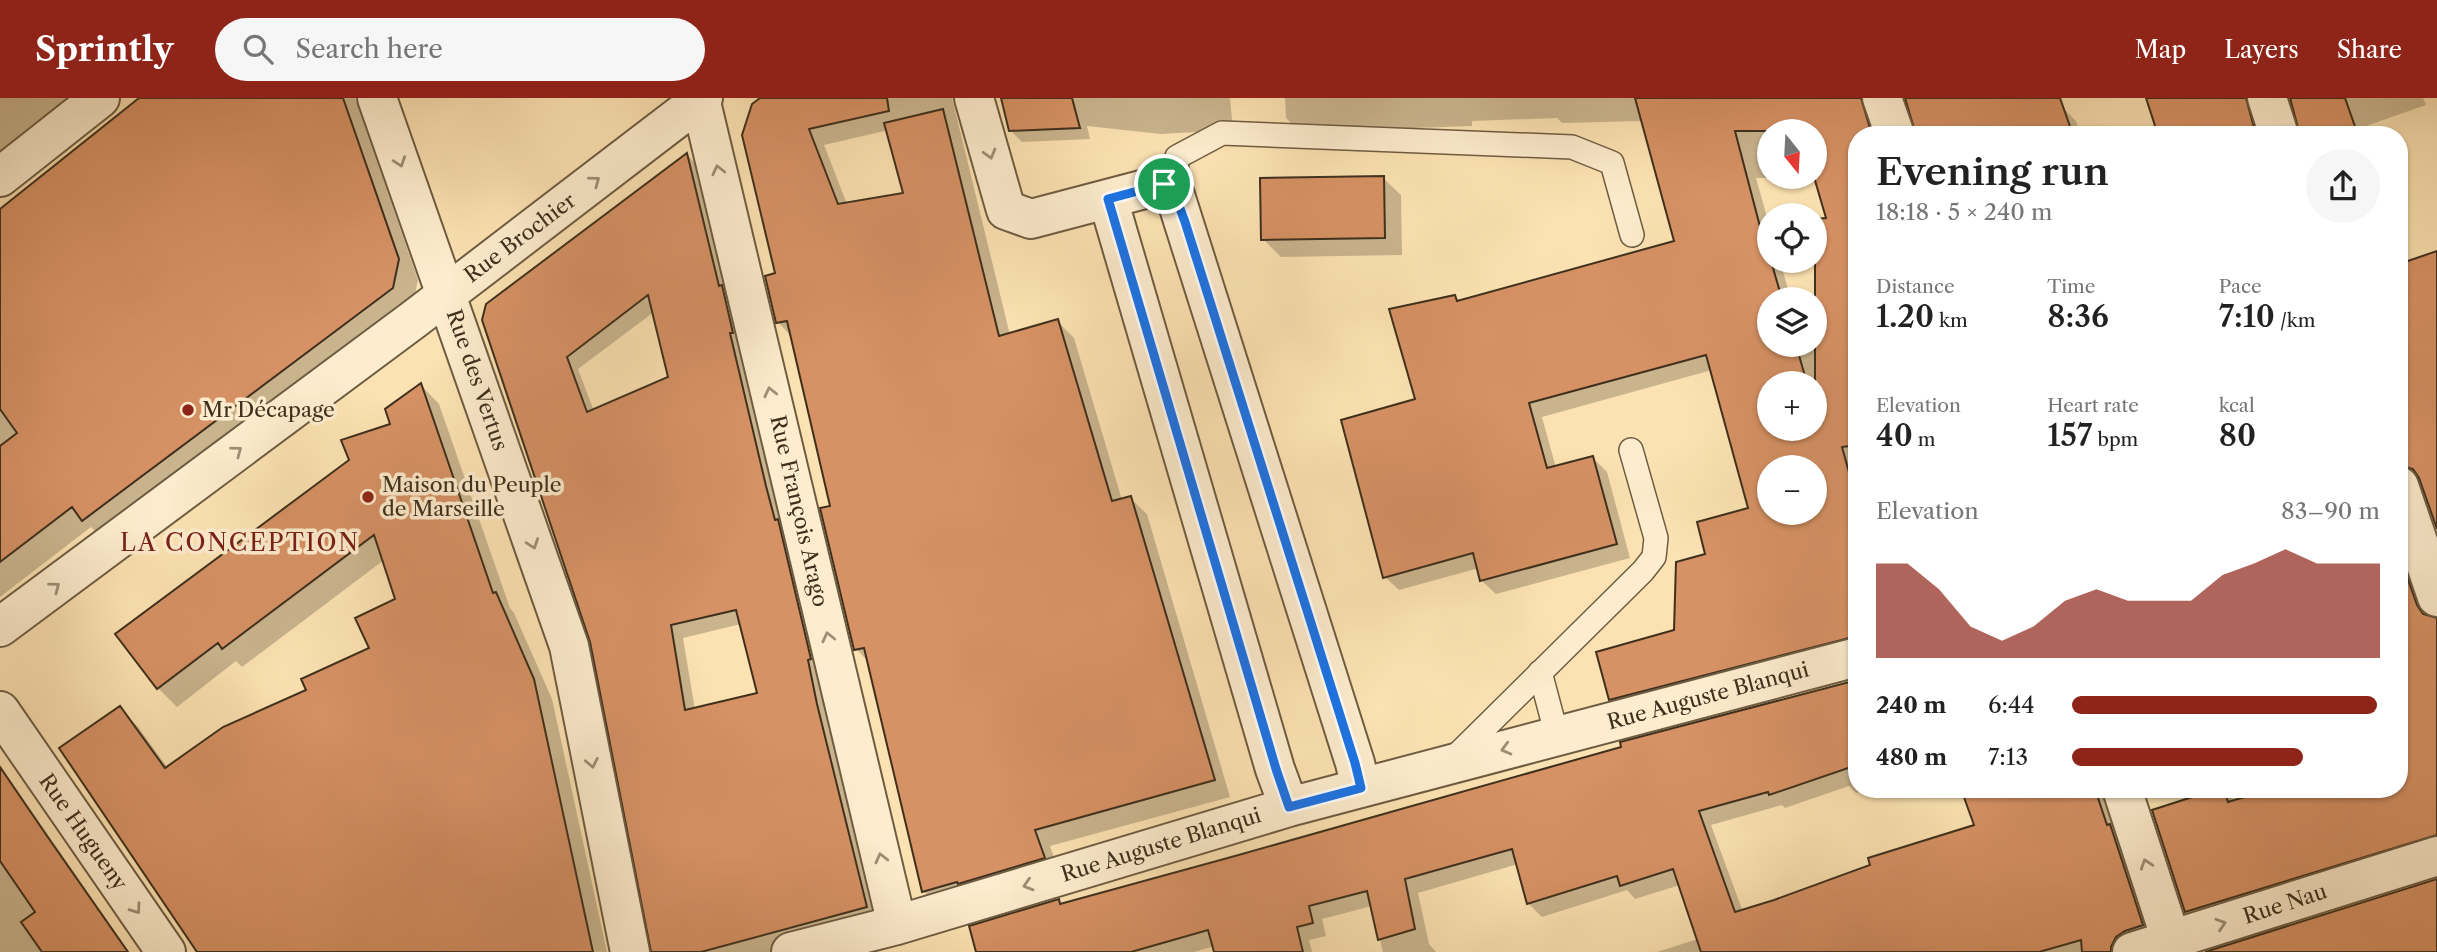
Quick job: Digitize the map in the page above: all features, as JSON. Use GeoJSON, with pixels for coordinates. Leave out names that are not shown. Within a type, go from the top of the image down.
{"type":"FeatureCollection","features":[{"type":"Feature","properties":{"kind":"street"},"geometry":{"type":"LineString","coordinates":[[0,177],[100,98]]}},
{"type":"Feature","properties":{"kind":"street","name":"Rue des Vertus"},"geometry":{"type":"LineString","coordinates":[[377,98],[569,646],[630,952]]}},
{"type":"Feature","properties":{"kind":"street"},"geometry":{"type":"LineString","coordinates":[[974,98],[1006,210],[1031,219],[1164,184],[1175,195],[1361,788]]}},
{"type":"Feature","properties":{"kind":"street"},"geometry":{"type":"LineString","coordinates":[[1882,98],[1892,126]]}},
{"type":"Feature","properties":{"kind":"street"},"geometry":{"type":"LineString","coordinates":[[2267,98],[2276,126]]}},
{"type":"Feature","properties":{"kind":"street","name":"Rue Brochier"},"geometry":{"type":"LineString","coordinates":[[0,628],[447,294],[701,99]]}},
{"type":"Feature","properties":{"kind":"street","name":"Rue François Arago"},"geometry":{"type":"LineString","coordinates":[[701,99],[897,925]]}},
{"type":"Feature","properties":{"kind":"street"},"geometry":{"type":"LineString","coordinates":[[1108,199],[1289,807]]}},
{"type":"Feature","properties":{"kind":"street"},"geometry":{"type":"LineString","coordinates":[[2411,501],[2437,597]]}},
{"type":"Feature","properties":{"kind":"street","name":"Rue Auguste Blanqui"},"geometry":{"type":"LineString","coordinates":[[791,952],[897,925],[1289,807],[1848,659]]}},
{"type":"Feature","properties":{"kind":"street","name":"Rue Hugueny"},"geometry":{"type":"LineString","coordinates":[[0,711],[166,952]]}},
{"type":"Feature","properties":{"kind":"street"},"geometry":{"type":"LineString","coordinates":[[2125,798],[2173,946]]}},
{"type":"Feature","properties":{"kind":"street","name":"Rue Nau"},"geometry":{"type":"LineString","coordinates":[[2132,952],[2173,946],[2437,856]]}},
{"type":"Feature","properties":{"kind":"lane"},"geometry":{"type":"LineString","coordinates":[[1175,195],[1177,157],[1222,133],[1572,146],[1612,163],[1632,235]]}},
{"type":"Feature","properties":{"kind":"lane"},"geometry":{"type":"LineString","coordinates":[[1447,765],[1654,557],[1656,538],[1631,450]]}},
{"type":"Feature","properties":{"kind":"lane"},"geometry":{"type":"LineString","coordinates":[[1540,672],[1557,736]]}},
{"type":"Feature","properties":{"kind":"building"},"geometry":{"type":"Polygon","coordinates":[[[139,98],[343,98],[399,259],[393,288],[82,521],[72,507],[0,562],[0,446],[17,433],[0,409],[0,209],[139,98]]]}},
{"type":"Feature","properties":{"kind":"building"},"geometry":{"type":"Polygon","coordinates":[[[760,98],[887,98],[889,111],[809,129],[838,204],[903,193],[884,123],[943,109],[999,336],[1058,319],[1112,501],[1131,496],[1215,780],[1035,830],[1045,858],[922,892],[864,648],[854,650],[820,508],[830,506],[787,321],[776,323],[765,276],[775,273],[742,135],[752,104],[760,98]]]}},
{"type":"Feature","properties":{"kind":"building"},"geometry":{"type":"Polygon","coordinates":[[[1001,98],[1072,98],[1080,128],[1009,131],[1001,98]]]}},
{"type":"Feature","properties":{"kind":"building"},"geometry":{"type":"Polygon","coordinates":[[[1635,98],[1861,98],[1869,126],[1848,126],[1848,446],[1842,447],[1848,469],[1848,638],[1609,700],[1596,652],[1674,630],[1676,562],[1705,554],[1697,522],[1748,508],[1706,355],[1529,403],[1547,468],[1593,456],[1617,544],[1480,581],[1473,553],[1383,578],[1341,420],[1415,399],[1389,309],[1455,295],[1457,301],[1674,241],[1635,98]],[[1757,119],[1757,131],[1735,131],[1757,215],[1757,273],[1774,273],[1779,287],[1757,287],[1757,357],[1799,357],[1804,371],[1757,371],[1757,441],[1827,441],[1827,371],[1815,371],[1815,357],[1827,357],[1827,287],[1815,287],[1815,273],[1827,273],[1827,203],[1822,203],[1818,189],[1827,189],[1827,119],[1757,119]]]}},
{"type":"Feature","properties":{"kind":"building"},"geometry":{"type":"Polygon","coordinates":[[[1905,98],[2060,98],[2070,126],[1913,126],[1905,98]]]}},
{"type":"Feature","properties":{"kind":"building"},"geometry":{"type":"Polygon","coordinates":[[[2146,98],[2246,98],[2254,126],[2155,126],[2146,98]]]}},
{"type":"Feature","properties":{"kind":"building"},"geometry":{"type":"Polygon","coordinates":[[[2290,98],[2345,98],[2355,126],[2298,126],[2290,98]]]}},
{"type":"Feature","properties":{"kind":"building"},"geometry":{"type":"Polygon","coordinates":[[[687,153],[719,286],[722,285],[733,333],[730,333],[766,486],[775,520],[778,519],[811,659],[808,660],[817,704],[867,907],[701,952],[651,952],[590,642],[482,320],[486,304],[687,153]],[[648,295],[567,357],[587,412],[668,377],[648,295]],[[736,610],[671,625],[685,710],[757,693],[736,610]]]}},
{"type":"Feature","properties":{"kind":"building"},"geometry":{"type":"Polygon","coordinates":[[[1384,176],[1385,238],[1261,240],[1260,178],[1384,176]]]}},
{"type":"Feature","properties":{"kind":"building"},"geometry":{"type":"Polygon","coordinates":[[[2437,251],[2437,529],[2419,478],[2413,469],[2408,468],[2408,261],[2437,251]]]}},
{"type":"Feature","properties":{"kind":"building"},"geometry":{"type":"Polygon","coordinates":[[[421,383],[493,593],[496,592],[534,679],[593,952],[197,952],[59,748],[120,706],[165,768],[223,727],[306,690],[301,679],[369,648],[355,618],[395,599],[374,535],[222,649],[218,643],[157,689],[115,634],[349,460],[341,440],[390,424],[385,409],[421,383]]]}},
{"type":"Feature","properties":{"kind":"building"},"geometry":{"type":"Polygon","coordinates":[[[2408,580],[2423,614],[2437,618],[2437,835],[2185,912],[2152,810],[2189,798],[2227,798],[2228,802],[2241,798],[2408,798],[2408,580]]]}},
{"type":"Feature","properties":{"kind":"building"},"geometry":{"type":"Polygon","coordinates":[[[1848,682],[1848,768],[1769,795],[1768,792],[1699,811],[1735,912],[1870,865],[1868,858],[1974,825],[1964,798],[2098,798],[2107,825],[2110,824],[2143,925],[2116,937],[2111,952],[2082,952],[2081,940],[2039,952],[1701,952],[1673,869],[1620,886],[1617,876],[1527,904],[1512,849],[1405,879],[1415,929],[1378,940],[1367,891],[1309,906],[1313,923],[1297,927],[1303,952],[1214,952],[1208,930],[1131,952],[976,952],[969,926],[1059,899],[1060,904],[1235,856],[1621,747],[1620,742],[1848,682]]]}},
{"type":"Feature","properties":{"kind":"building"},"geometry":{"type":"Polygon","coordinates":[[[0,767],[128,952],[42,952],[21,922],[35,912],[0,861],[0,767]]]}},
{"type":"Feature","properties":{"kind":"building"},"geometry":{"type":"Polygon","coordinates":[[[2437,879],[2437,952],[2205,952],[2437,879]]]}},
{"type":"Feature","properties":{"kind":"place","name":"Mr Décapage"},"geometry":{"type":"Point","coordinates":[188,410]}},
{"type":"Feature","properties":{"kind":"place","name":"Maison du Peuple de Marseille"},"geometry":{"type":"Point","coordinates":[368,497]}},
{"type":"Feature","properties":{"kind":"district","name":"LA CONCEPTION"},"geometry":{"type":"Point","coordinates":[240,543]}},
{"type":"Feature","properties":{"kind":"route"},"geometry":{"type":"LineString","coordinates":[[1164,184],[1175,195],[1185,222],[1361,788],[1289,807],[1108,199],[1164,184]]}}]}
